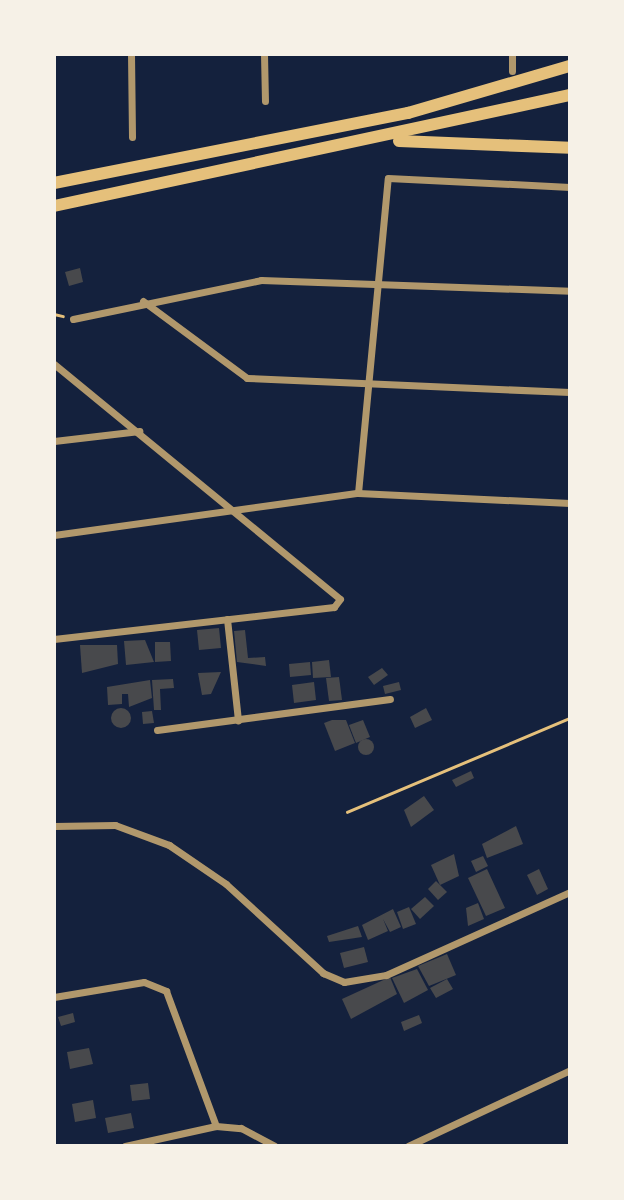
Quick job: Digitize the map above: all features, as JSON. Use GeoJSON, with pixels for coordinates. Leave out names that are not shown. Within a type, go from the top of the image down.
{"type":"FeatureCollection","features":[{"type":"Feature","properties":{"kind":"highway"},"geometry":{"type":"LineString","coordinates":[[54,183],[408,113],[570,66]]}},
{"type":"Feature","properties":{"kind":"highway"},"geometry":{"type":"LineString","coordinates":[[54,206],[381,141],[570,95]]}},
{"type":"Feature","properties":{"kind":"highway"},"geometry":{"type":"LineString","coordinates":[[381,141],[570,148]]}},
{"type":"Feature","properties":{"kind":"street"},"geometry":{"type":"LineString","coordinates":[[131,54],[132,137]]}},
{"type":"Feature","properties":{"kind":"street"},"geometry":{"type":"LineString","coordinates":[[264,54],[265,101]]}},
{"type":"Feature","properties":{"kind":"street"},"geometry":{"type":"LineString","coordinates":[[512,54],[512,71]]}},
{"type":"Feature","properties":{"kind":"street"},"geometry":{"type":"LineString","coordinates":[[358,494],[388,178],[570,187]]}},
{"type":"Feature","properties":{"kind":"street"},"geometry":{"type":"LineString","coordinates":[[73,319],[143,301],[261,280],[377,280],[570,291]]}},
{"type":"Feature","properties":{"kind":"street"},"geometry":{"type":"LineString","coordinates":[[143,301],[240,375],[367,387],[570,392]]}},
{"type":"Feature","properties":{"kind":"street"},"geometry":{"type":"LineString","coordinates":[[54,365],[336,590],[340,599],[334,607],[54,639]]}},
{"type":"Feature","properties":{"kind":"street"},"geometry":{"type":"LineString","coordinates":[[54,441],[139,431]]}},
{"type":"Feature","properties":{"kind":"street"},"geometry":{"type":"LineString","coordinates":[[54,535],[358,494],[570,503]]}},
{"type":"Feature","properties":{"kind":"street"},"geometry":{"type":"LineString","coordinates":[[227,620],[238,720]]}},
{"type":"Feature","properties":{"kind":"street"},"geometry":{"type":"LineString","coordinates":[[157,730],[390,699]]}},
{"type":"Feature","properties":{"kind":"street"},"geometry":{"type":"LineString","coordinates":[[54,826],[116,825],[169,845],[226,884],[323,973],[344,982],[386,975],[570,892]]}},
{"type":"Feature","properties":{"kind":"street"},"geometry":{"type":"LineString","coordinates":[[54,997],[144,982],[166,991],[216,1126]]}},
{"type":"Feature","properties":{"kind":"street"},"geometry":{"type":"LineString","coordinates":[[408,1146],[570,1070]]}},
{"type":"Feature","properties":{"kind":"street"},"geometry":{"type":"LineString","coordinates":[[125,1146],[216,1126],[241,1128],[275,1146]]}},
{"type":"Feature","properties":{"kind":"path"},"geometry":{"type":"LineString","coordinates":[[347,812],[570,718]]}},
{"type":"Feature","properties":{"kind":"building"},"geometry":{"type":"Polygon","coordinates":[[[80,268],[83,282],[69,286],[65,272],[80,268]]]}},
{"type":"Feature","properties":{"kind":"building"},"geometry":{"type":"Polygon","coordinates":[[[219,628],[221,648],[199,650],[197,630],[219,628]]]}},
{"type":"Feature","properties":{"kind":"building"},"geometry":{"type":"Polygon","coordinates":[[[245,630],[248,658],[265,657],[266,666],[237,662],[234,631],[245,630]]]}},
{"type":"Feature","properties":{"kind":"building"},"geometry":{"type":"Polygon","coordinates":[[[145,640],[154,662],[126,665],[124,641],[145,640]]]}},
{"type":"Feature","properties":{"kind":"building"},"geometry":{"type":"Polygon","coordinates":[[[155,642],[170,642],[171,661],[155,662],[155,642]]]}},
{"type":"Feature","properties":{"kind":"building"},"geometry":{"type":"Polygon","coordinates":[[[80,645],[117,645],[118,664],[82,673],[80,645]]]}},
{"type":"Feature","properties":{"kind":"building"},"geometry":{"type":"Polygon","coordinates":[[[329,660],[331,677],[313,678],[312,662],[329,660]]]}},
{"type":"Feature","properties":{"kind":"building"},"geometry":{"type":"Polygon","coordinates":[[[310,662],[311,675],[290,677],[289,664],[310,662]]]}},
{"type":"Feature","properties":{"kind":"building"},"geometry":{"type":"Polygon","coordinates":[[[382,668],[388,675],[374,685],[368,677],[382,668]]]}},
{"type":"Feature","properties":{"kind":"building"},"geometry":{"type":"Polygon","coordinates":[[[221,672],[211,694],[202,695],[198,673],[221,672]]]}},
{"type":"Feature","properties":{"kind":"building"},"geometry":{"type":"Polygon","coordinates":[[[339,677],[342,700],[329,701],[326,678],[339,677]]]}},
{"type":"Feature","properties":{"kind":"building"},"geometry":{"type":"Polygon","coordinates":[[[173,679],[174,688],[160,689],[161,710],[154,710],[152,680],[173,679]]]}},
{"type":"Feature","properties":{"kind":"building"},"geometry":{"type":"Polygon","coordinates":[[[150,680],[152,698],[129,707],[128,694],[122,694],[122,704],[108,705],[107,687],[150,680]]]}},
{"type":"Feature","properties":{"kind":"building"},"geometry":{"type":"Polygon","coordinates":[[[314,682],[316,700],[294,703],[292,685],[314,682]]]}},
{"type":"Feature","properties":{"kind":"building"},"geometry":{"type":"Polygon","coordinates":[[[399,682],[401,690],[385,694],[383,686],[399,682]]]}},
{"type":"Feature","properties":{"kind":"building"},"geometry":{"type":"Polygon","coordinates":[[[117,708],[125,708],[131,718],[125,728],[117,728],[111,722],[111,714],[117,708]]]}},
{"type":"Feature","properties":{"kind":"building"},"geometry":{"type":"Polygon","coordinates":[[[426,708],[432,720],[415,728],[410,717],[426,708]]]}},
{"type":"Feature","properties":{"kind":"building"},"geometry":{"type":"Polygon","coordinates":[[[152,711],[154,723],[143,724],[142,712],[152,711]]]}},
{"type":"Feature","properties":{"kind":"building"},"geometry":{"type":"Polygon","coordinates":[[[346,720],[355,743],[335,751],[324,723],[346,720]]]}},
{"type":"Feature","properties":{"kind":"building"},"geometry":{"type":"Polygon","coordinates":[[[363,720],[370,737],[356,743],[349,725],[363,720]]]}},
{"type":"Feature","properties":{"kind":"building"},"geometry":{"type":"Polygon","coordinates":[[[366,739],[374,747],[366,755],[358,747],[366,739]]]}},
{"type":"Feature","properties":{"kind":"building"},"geometry":{"type":"Polygon","coordinates":[[[471,771],[474,778],[456,787],[452,780],[471,771]]]}},
{"type":"Feature","properties":{"kind":"building"},"geometry":{"type":"Polygon","coordinates":[[[424,796],[434,810],[411,827],[404,810],[424,796]]]}},
{"type":"Feature","properties":{"kind":"building"},"geometry":{"type":"Polygon","coordinates":[[[516,826],[523,844],[487,858],[482,844],[516,826]]]}},
{"type":"Feature","properties":{"kind":"building"},"geometry":{"type":"Polygon","coordinates":[[[454,854],[459,876],[440,885],[431,865],[454,854]]]}},
{"type":"Feature","properties":{"kind":"building"},"geometry":{"type":"Polygon","coordinates":[[[483,856],[488,866],[476,872],[471,861],[483,856]]]}},
{"type":"Feature","properties":{"kind":"building"},"geometry":{"type":"Polygon","coordinates":[[[487,869],[505,908],[486,916],[468,878],[487,869]]]}},
{"type":"Feature","properties":{"kind":"building"},"geometry":{"type":"Polygon","coordinates":[[[539,869],[548,889],[537,895],[527,875],[539,869]]]}},
{"type":"Feature","properties":{"kind":"building"},"geometry":{"type":"Polygon","coordinates":[[[436,881],[447,892],[438,900],[428,889],[436,881]]]}},
{"type":"Feature","properties":{"kind":"building"},"geometry":{"type":"Polygon","coordinates":[[[425,897],[434,906],[420,919],[411,909],[425,897]]]}},
{"type":"Feature","properties":{"kind":"building"},"geometry":{"type":"Polygon","coordinates":[[[478,903],[484,919],[468,926],[466,908],[478,903]]]}},
{"type":"Feature","properties":{"kind":"building"},"geometry":{"type":"Polygon","coordinates":[[[409,907],[416,924],[403,929],[397,912],[409,907]]]}},
{"type":"Feature","properties":{"kind":"building"},"geometry":{"type":"Polygon","coordinates":[[[393,909],[401,927],[390,932],[383,919],[388,931],[368,940],[362,925],[393,909]]]}},
{"type":"Feature","properties":{"kind":"building"},"geometry":{"type":"Polygon","coordinates":[[[358,926],[362,937],[329,942],[327,936],[358,926]]]}},
{"type":"Feature","properties":{"kind":"building"},"geometry":{"type":"Polygon","coordinates":[[[364,947],[368,962],[344,968],[340,953],[364,947]]]}},
{"type":"Feature","properties":{"kind":"building"},"geometry":{"type":"Polygon","coordinates":[[[447,954],[456,975],[429,986],[418,966],[447,954]]]}},
{"type":"Feature","properties":{"kind":"building"},"geometry":{"type":"Polygon","coordinates":[[[417,969],[428,990],[404,1003],[392,978],[417,969]]]}},
{"type":"Feature","properties":{"kind":"building"},"geometry":{"type":"Polygon","coordinates":[[[390,977],[397,994],[351,1019],[342,999],[390,977]]]}},
{"type":"Feature","properties":{"kind":"building"},"geometry":{"type":"Polygon","coordinates":[[[447,979],[453,989],[436,998],[430,988],[447,979]]]}},
{"type":"Feature","properties":{"kind":"building"},"geometry":{"type":"Polygon","coordinates":[[[73,1013],[75,1022],[61,1026],[58,1017],[73,1013]]]}},
{"type":"Feature","properties":{"kind":"building"},"geometry":{"type":"Polygon","coordinates":[[[419,1015],[422,1023],[404,1031],[401,1022],[419,1015]]]}},
{"type":"Feature","properties":{"kind":"building"},"geometry":{"type":"Polygon","coordinates":[[[89,1048],[93,1064],[70,1069],[67,1052],[89,1048]]]}},
{"type":"Feature","properties":{"kind":"building"},"geometry":{"type":"Polygon","coordinates":[[[148,1083],[150,1099],[132,1101],[130,1085],[148,1083]]]}},
{"type":"Feature","properties":{"kind":"building"},"geometry":{"type":"Polygon","coordinates":[[[93,1100],[96,1118],[75,1122],[72,1104],[93,1100]]]}},
{"type":"Feature","properties":{"kind":"building"},"geometry":{"type":"Polygon","coordinates":[[[131,1113],[134,1128],[108,1133],[105,1118],[131,1113]]]}}]}
